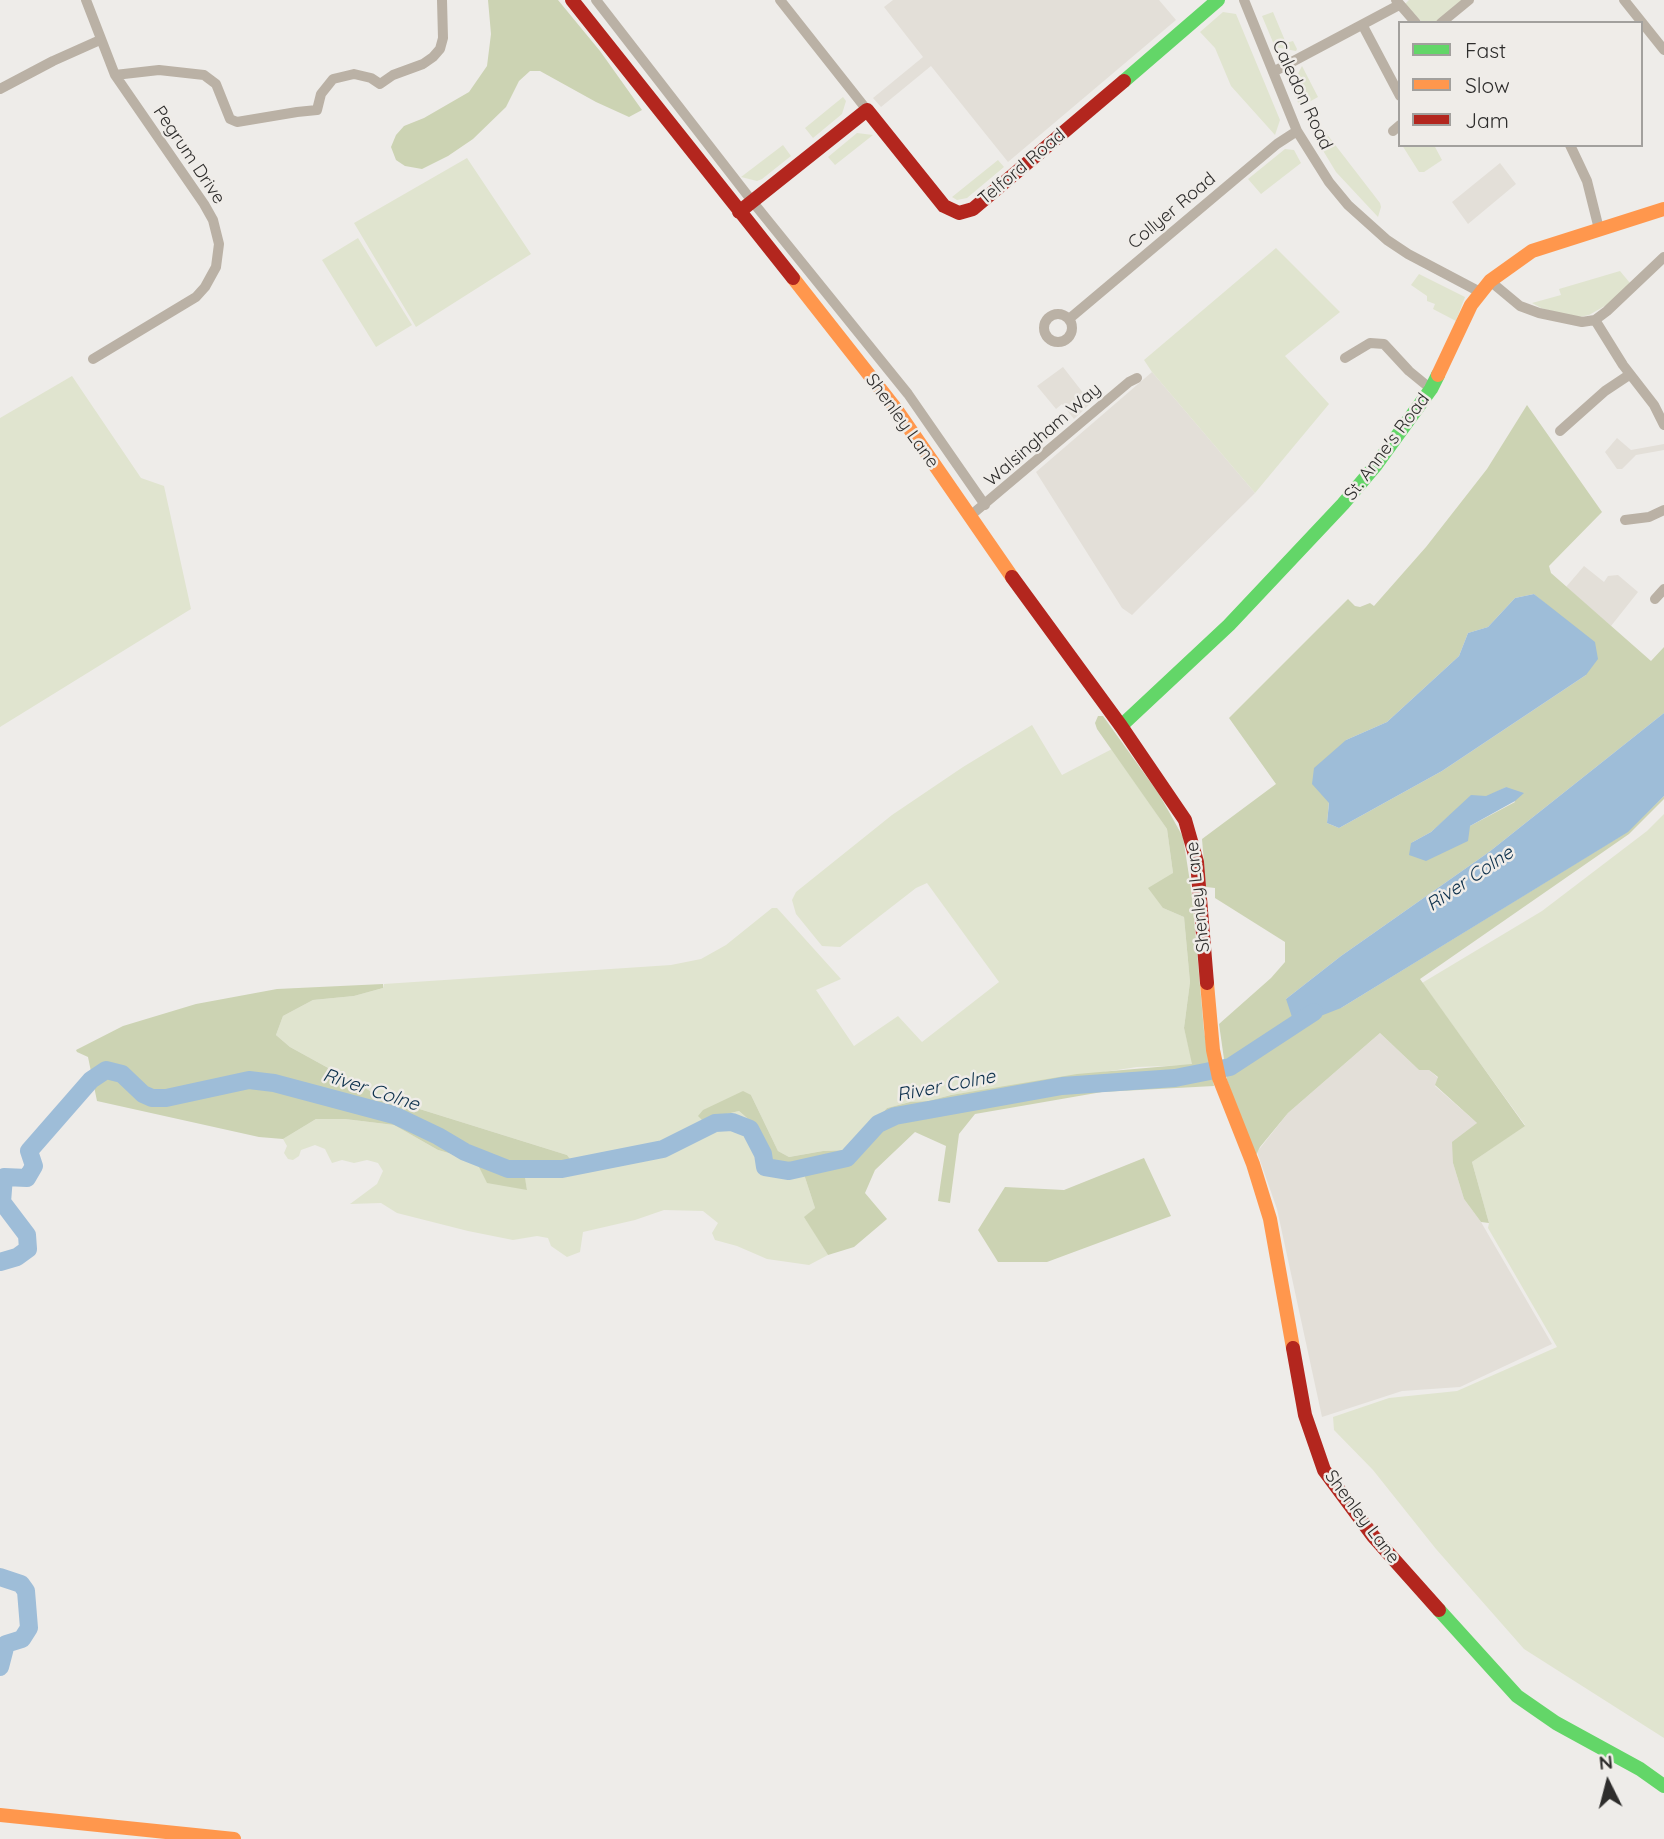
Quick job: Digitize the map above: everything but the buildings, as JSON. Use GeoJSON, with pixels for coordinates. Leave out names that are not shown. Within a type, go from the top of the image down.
{"type":"FeatureCollection","features":[{"type":"Feature","properties":{"kind":"main road","name":"Shenley Lane"},"geometry":{"type":"LineString","coordinates":[[572,0],[896,409],[1012,578],[1121,726],[1185,820],[1191,833],[1197,862],[1213,1050],[1219,1078],[1253,1164],[1270,1219],[1305,1415],[1325,1470],[1373,1536],[1517,1696],[1556,1723],[1640,1769],[1664,1786]]}},
{"type":"Feature","properties":{"kind":"main road","name":"Telford Road"},"geometry":{"type":"LineString","coordinates":[[867,110],[944,206],[951,211],[965,212],[984,200],[1218,0]]}},
{"type":"Feature","properties":{"kind":"main road"},"geometry":{"type":"LineString","coordinates":[[739,212],[867,110]]}},
{"type":"Feature","properties":{"kind":"main road","name":"St. Anne's Road"},"geometry":{"type":"LineString","coordinates":[[1121,726],[1138,713],[1229,625],[1343,504],[1431,389],[1471,305],[1490,281],[1532,251],[1664,209]]}},
{"type":"Feature","properties":{"kind":"main road"},"geometry":{"type":"LineString","coordinates":[[0,1815],[234,1839]]}},
{"type":"Feature","properties":{"kind":"street","name":"Pegrum Drive"},"geometry":{"type":"LineString","coordinates":[[86,0],[115,75],[204,204],[215,228],[219,255],[211,278],[196,297],[93,359]]}},
{"type":"Feature","properties":{"kind":"street"},"geometry":{"type":"LineString","coordinates":[[115,75],[159,70],[204,75],[216,84],[230,118],[237,122],[317,110],[321,94],[333,79],[354,74],[371,78],[380,84],[393,75],[423,64],[433,57],[440,49],[443,38],[442,0]]}},
{"type":"Feature","properties":{"kind":"street","name":"Shenley Lane"},"geometry":{"type":"LineString","coordinates":[[596,0],[752,201],[908,394],[985,505]]}},
{"type":"Feature","properties":{"kind":"street"},"geometry":{"type":"LineString","coordinates":[[780,0],[867,110]]}},
{"type":"Feature","properties":{"kind":"street","name":"Caledon Road"},"geometry":{"type":"LineString","coordinates":[[1244,0],[1297,131],[1329,182],[1370,226],[1408,254],[1480,292]]}},
{"type":"Feature","properties":{"kind":"street"},"geometry":{"type":"LineString","coordinates":[[1443,21],[1469,0]]}},
{"type":"Feature","properties":{"kind":"street"},"geometry":{"type":"LineString","coordinates":[[1624,0],[1641,21]]}},
{"type":"Feature","properties":{"kind":"street"},"geometry":{"type":"LineString","coordinates":[[1273,72],[1363,26],[1397,3],[1414,21]]}},
{"type":"Feature","properties":{"kind":"street"},"geometry":{"type":"LineString","coordinates":[[1643,24],[1664,50]]}},
{"type":"Feature","properties":{"kind":"street"},"geometry":{"type":"LineString","coordinates":[[1363,26],[1398,92]]}},
{"type":"Feature","properties":{"kind":"street"},"geometry":{"type":"LineString","coordinates":[[0,89],[100,40]]}},
{"type":"Feature","properties":{"kind":"street","name":"Collyer Road"},"geometry":{"type":"LineString","coordinates":[[1069,319],[1256,161],[1297,131]]}},
{"type":"Feature","properties":{"kind":"street"},"geometry":{"type":"LineString","coordinates":[[1571,147],[1587,181],[1599,229]]}},
{"type":"Feature","properties":{"kind":"street"},"geometry":{"type":"LineString","coordinates":[[1490,281],[1513,302],[1539,313],[1574,322],[1595,320],[1664,257]]}},
{"type":"Feature","properties":{"kind":"street"},"geometry":{"type":"LineString","coordinates":[[1595,320],[1629,374],[1654,405],[1664,425]]}},
{"type":"Feature","properties":{"kind":"street"},"geometry":{"type":"LineString","coordinates":[[1345,358],[1364,345],[1375,342],[1388,346],[1409,372],[1431,389]]}},
{"type":"Feature","properties":{"kind":"street"},"geometry":{"type":"LineString","coordinates":[[1560,431],[1611,386],[1629,374]]}},
{"type":"Feature","properties":{"kind":"street","name":"Walsingham Way"},"geometry":{"type":"LineString","coordinates":[[970,516],[1137,378]]}},
{"type":"Feature","properties":{"kind":"street"},"geometry":{"type":"LineString","coordinates":[[1654,405],[1664,398]]}},
{"type":"Feature","properties":{"kind":"street"},"geometry":{"type":"LineString","coordinates":[[1625,520],[1649,517],[1664,510]]}},
{"type":"Feature","properties":{"kind":"street"},"geometry":{"type":"LineString","coordinates":[[1655,599],[1664,589]]}},
{"type":"Feature","properties":{"kind":"shaded area"},"geometry":{"type":"Polygon","coordinates":[[[893,0],[1159,0],[1176,20],[1008,162],[931,66],[881,107],[873,98],[923,57],[884,7],[893,0]]]}},
{"type":"Feature","properties":{"kind":"shaded area"},"geometry":{"type":"Polygon","coordinates":[[[1500,163],[1516,184],[1468,224],[1452,202],[1500,163]]]}},
{"type":"Feature","properties":{"kind":"shaded area"},"geometry":{"type":"Polygon","coordinates":[[[1063,367],[1091,403],[1074,419],[1062,404],[1056,409],[1037,386],[1063,367]]]}},
{"type":"Feature","properties":{"kind":"shaded area"},"geometry":{"type":"Polygon","coordinates":[[[1152,372],[1255,493],[1132,615],[1122,608],[1036,472],[1152,372]]]}},
{"type":"Feature","properties":{"kind":"shaded area"},"geometry":{"type":"Polygon","coordinates":[[[1617,438],[1631,450],[1664,444],[1664,450],[1636,455],[1622,469],[1617,469],[1605,452],[1617,438]]]}},
{"type":"Feature","properties":{"kind":"shaded area"},"geometry":{"type":"Polygon","coordinates":[[[1584,566],[1604,582],[1608,576],[1618,575],[1638,592],[1611,626],[1566,587],[1584,566]]]}},
{"type":"Feature","properties":{"kind":"shaded area"},"geometry":{"type":"Polygon","coordinates":[[[1380,1033],[1419,1070],[1429,1070],[1438,1078],[1435,1086],[1477,1123],[1453,1163],[1464,1199],[1481,1222],[1552,1344],[1460,1387],[1402,1391],[1322,1417],[1277,1209],[1257,1152],[1288,1113],[1380,1033]]]}},
{"type":"Feature","properties":{"kind":"green space"},"geometry":{"type":"Polygon","coordinates":[[[488,0],[558,0],[600,51],[642,110],[629,117],[540,71],[530,71],[519,81],[506,107],[473,139],[448,156],[422,169],[405,166],[396,160],[391,147],[404,126],[424,118],[469,92],[487,66],[491,34],[488,0]]]}},
{"type":"Feature","properties":{"kind":"green space"},"geometry":{"type":"Polygon","coordinates":[[[1409,0],[1463,0],[1437,21],[1421,21],[1405,4],[1409,0]]]}},
{"type":"Feature","properties":{"kind":"green space"},"geometry":{"type":"Polygon","coordinates":[[[1223,12],[1236,14],[1280,120],[1275,135],[1231,86],[1215,48],[1200,32],[1223,12]]]}},
{"type":"Feature","properties":{"kind":"green space"},"geometry":{"type":"Polygon","coordinates":[[[1273,12],[1286,43],[1293,41],[1296,51],[1275,47],[1262,16],[1273,12]]]}},
{"type":"Feature","properties":{"kind":"green space"},"geometry":{"type":"Polygon","coordinates":[[[1302,66],[1318,97],[1300,107],[1291,87],[1302,66]]]}},
{"type":"Feature","properties":{"kind":"green space"},"geometry":{"type":"Polygon","coordinates":[[[843,97],[846,101],[842,114],[813,138],[805,128],[843,97]]]}},
{"type":"Feature","properties":{"kind":"green space"},"geometry":{"type":"Polygon","coordinates":[[[857,133],[873,135],[835,165],[828,157],[857,133]]]}},
{"type":"Feature","properties":{"kind":"green space"},"geometry":{"type":"Polygon","coordinates":[[[1326,133],[1380,203],[1378,217],[1336,172],[1313,134],[1326,133]]]}},
{"type":"Feature","properties":{"kind":"green space"},"geometry":{"type":"Polygon","coordinates":[[[783,145],[791,156],[762,179],[757,181],[741,177],[783,145]]]}},
{"type":"Feature","properties":{"kind":"green space"},"geometry":{"type":"Polygon","coordinates":[[[1403,147],[1435,147],[1442,160],[1424,172],[1419,172],[1403,147]]]}},
{"type":"Feature","properties":{"kind":"green space"},"geometry":{"type":"Polygon","coordinates":[[[1285,149],[1294,150],[1301,163],[1261,194],[1248,179],[1285,149]]]}},
{"type":"Feature","properties":{"kind":"green space"},"geometry":{"type":"Polygon","coordinates":[[[467,158],[531,254],[416,327],[354,223],[467,158]]]}},
{"type":"Feature","properties":{"kind":"green space"},"geometry":{"type":"Polygon","coordinates":[[[998,160],[1004,167],[967,198],[957,200],[952,197],[998,160]]]}},
{"type":"Feature","properties":{"kind":"green space"},"geometry":{"type":"Polygon","coordinates":[[[358,238],[412,325],[376,347],[322,260],[358,238]]]}},
{"type":"Feature","properties":{"kind":"green space"},"geometry":{"type":"Polygon","coordinates":[[[1276,248],[1340,312],[1285,356],[1329,404],[1255,493],[1144,360],[1276,248]]]}},
{"type":"Feature","properties":{"kind":"green space"},"geometry":{"type":"Polygon","coordinates":[[[1620,271],[1630,283],[1610,303],[1589,315],[1575,318],[1532,303],[1561,295],[1559,289],[1620,271]]]}},
{"type":"Feature","properties":{"kind":"green space"},"geometry":{"type":"Polygon","coordinates":[[[1419,274],[1465,297],[1456,321],[1433,309],[1435,304],[1427,301],[1427,296],[1411,285],[1419,274]]]}},
{"type":"Feature","properties":{"kind":"green space"},"geometry":{"type":"Polygon","coordinates":[[[72,376],[141,478],[164,486],[191,609],[0,727],[0,418],[72,376]]]}},
{"type":"Feature","properties":{"kind":"green space"},"geometry":{"type":"Polygon","coordinates":[[[1527,405],[1602,512],[1549,566],[1551,573],[1651,661],[1664,647],[1664,713],[1489,852],[1341,956],[1286,999],[1341,1008],[1627,832],[1664,796],[1629,834],[1420,979],[1525,1126],[1472,1162],[1489,1223],[1481,1222],[1464,1199],[1453,1163],[1452,1142],[1477,1123],[1435,1085],[1438,1077],[1429,1070],[1419,1070],[1380,1033],[1288,1113],[1255,1157],[1227,1080],[1219,1024],[1285,962],[1285,942],[1215,898],[1215,888],[1206,887],[1202,839],[1276,784],[1229,718],[1348,599],[1355,606],[1370,603],[1374,606],[1426,547],[1487,469],[1527,405]],[[1534,594],[1515,598],[1488,627],[1468,633],[1459,656],[1387,722],[1346,740],[1329,802],[1327,823],[1339,828],[1442,771],[1586,675],[1555,612],[1534,594]],[[1506,787],[1448,817],[1431,832],[1411,843],[1470,826],[1515,802],[1506,787]]]}},
{"type":"Feature","properties":{"kind":"green space"},"geometry":{"type":"Polygon","coordinates":[[[1098,716],[1103,716],[1159,794],[1183,837],[1192,895],[1204,1031],[1214,1086],[1102,1092],[975,1114],[959,1134],[950,1203],[938,1201],[946,1146],[915,1132],[875,1170],[865,1193],[887,1219],[854,1247],[828,1255],[804,1217],[815,1208],[801,1165],[769,1165],[757,1134],[739,1111],[702,1120],[698,1116],[703,1110],[743,1091],[751,1095],[778,1151],[789,1157],[848,1150],[887,1108],[910,1102],[1077,1074],[1192,1064],[1184,1028],[1190,982],[1184,917],[1163,908],[1148,888],[1173,873],[1167,829],[1097,729],[1095,723],[1098,716]]]}},
{"type":"Feature","properties":{"kind":"green space"},"geometry":{"type":"Polygon","coordinates":[[[1032,725],[1062,775],[1112,749],[1167,829],[1173,873],[1163,908],[1184,917],[1190,982],[1184,1028],[1193,1065],[1137,1067],[910,1102],[887,1108],[848,1150],[789,1157],[778,1151],[751,1095],[702,1120],[739,1111],[757,1134],[769,1165],[801,1165],[815,1208],[805,1217],[828,1255],[809,1265],[767,1259],[715,1240],[712,1233],[718,1223],[703,1211],[664,1210],[583,1232],[580,1252],[567,1257],[551,1246],[548,1238],[537,1236],[513,1240],[397,1213],[381,1203],[350,1204],[377,1184],[383,1171],[378,1163],[342,1160],[332,1163],[325,1149],[315,1145],[301,1150],[299,1156],[293,1160],[288,1159],[284,1153],[287,1146],[283,1139],[316,1119],[345,1119],[394,1125],[438,1150],[476,1161],[527,1190],[522,1166],[547,1174],[572,1163],[567,1155],[381,1097],[290,1047],[276,1035],[283,1016],[313,1000],[354,996],[383,988],[384,984],[671,965],[701,959],[726,945],[772,908],[777,908],[841,979],[816,990],[854,1046],[898,1016],[922,1042],[999,982],[927,883],[916,888],[840,947],[822,946],[796,914],[792,900],[796,892],[892,815],[1032,725]]]}},
{"type":"Feature","properties":{"kind":"green space"},"geometry":{"type":"Polygon","coordinates":[[[1664,814],[1664,1738],[1524,1649],[1436,1549],[1373,1470],[1334,1430],[1333,1417],[1389,1398],[1457,1391],[1557,1347],[1488,1228],[1489,1223],[1472,1162],[1525,1125],[1422,983],[1542,911],[1647,831],[1664,814]]]}},
{"type":"Feature","properties":{"kind":"green space"},"geometry":{"type":"Polygon","coordinates":[[[383,984],[383,988],[354,996],[313,1000],[283,1016],[276,1035],[290,1047],[381,1097],[567,1155],[573,1163],[539,1176],[523,1166],[527,1190],[487,1183],[476,1161],[438,1150],[394,1125],[345,1119],[316,1119],[283,1139],[259,1137],[97,1101],[88,1057],[76,1050],[123,1026],[196,1004],[277,989],[383,984]]]}},
{"type":"Feature","properties":{"kind":"green space"},"geometry":{"type":"Polygon","coordinates":[[[1144,1158],[1171,1216],[1047,1262],[998,1262],[978,1230],[1005,1187],[1064,1190],[1144,1158]]]}},
{"type":"Feature","properties":{"kind":"water"},"geometry":{"type":"Polygon","coordinates":[[[1534,594],[1595,642],[1598,659],[1586,675],[1442,771],[1339,828],[1327,823],[1329,803],[1312,784],[1314,768],[1346,740],[1387,722],[1459,656],[1468,633],[1488,627],[1515,598],[1534,594]]]}},
{"type":"Feature","properties":{"kind":"water"},"geometry":{"type":"Polygon","coordinates":[[[1664,713],[1664,796],[1628,832],[1341,1008],[1295,1026],[1286,999],[1341,956],[1489,852],[1664,713]]]}},
{"type":"Feature","properties":{"kind":"water"},"geometry":{"type":"Polygon","coordinates":[[[1506,787],[1524,793],[1515,801],[1470,826],[1468,841],[1426,861],[1409,855],[1411,843],[1431,832],[1471,795],[1486,796],[1506,787]]]}},
{"type":"Feature","properties":{"kind":"waterway","name":"River Colne"},"geometry":{"type":"LineString","coordinates":[[0,1262],[17,1257],[28,1249],[27,1235],[2,1202],[4,1177],[27,1178],[34,1166],[29,1151],[91,1080],[106,1070],[122,1074],[143,1094],[152,1098],[166,1098],[249,1080],[274,1083],[394,1115],[465,1152],[508,1169],[562,1169],[663,1149],[715,1123],[732,1122],[750,1129],[763,1154],[765,1167],[789,1171],[847,1158],[878,1124],[895,1116],[1062,1086],[1175,1078],[1230,1067],[1314,1012]]}},
{"type":"Feature","properties":{"kind":"waterway","name":"River Colne"},"geometry":{"type":"LineString","coordinates":[[0,1577],[21,1584],[26,1591],[29,1628],[22,1639],[6,1644],[0,1667]]}},
{"type":"Feature","properties":{"kind":"traffic: fast"},"geometry":{"type":"LineString","coordinates":[[1124,81],[1218,0]]}},
{"type":"Feature","properties":{"kind":"traffic: fast"},"geometry":{"type":"LineString","coordinates":[[1121,726],[1229,625],[1343,504],[1376,465],[1431,389],[1438,375]]}},
{"type":"Feature","properties":{"kind":"traffic: fast"},"geometry":{"type":"LineString","coordinates":[[1439,1610],[1517,1696],[1556,1723],[1640,1769],[1664,1786]]}},
{"type":"Feature","properties":{"kind":"traffic: slow"},"geometry":{"type":"LineString","coordinates":[[1438,375],[1471,305],[1490,281],[1532,251],[1664,209]]}},
{"type":"Feature","properties":{"kind":"traffic: slow"},"geometry":{"type":"LineString","coordinates":[[793,278],[896,409],[1012,577]]}},
{"type":"Feature","properties":{"kind":"traffic: slow"},"geometry":{"type":"LineString","coordinates":[[1207,983],[1213,1050],[1219,1078],[1253,1164],[1270,1219],[1293,1348]]}},
{"type":"Feature","properties":{"kind":"traffic: slow"},"geometry":{"type":"LineString","coordinates":[[0,1815],[234,1839]]}},
{"type":"Feature","properties":{"kind":"traffic: jam"},"geometry":{"type":"LineString","coordinates":[[572,0],[793,278]]}},
{"type":"Feature","properties":{"kind":"traffic: jam"},"geometry":{"type":"LineString","coordinates":[[739,212],[867,110],[944,206],[959,213],[973,209],[1124,81]]}},
{"type":"Feature","properties":{"kind":"traffic: jam"},"geometry":{"type":"LineString","coordinates":[[1012,577],[1121,726],[1185,820],[1197,862],[1207,983]]}},
{"type":"Feature","properties":{"kind":"traffic: jam"},"geometry":{"type":"LineString","coordinates":[[1293,1348],[1305,1415],[1324,1470],[1373,1536],[1439,1610]]}}]}
